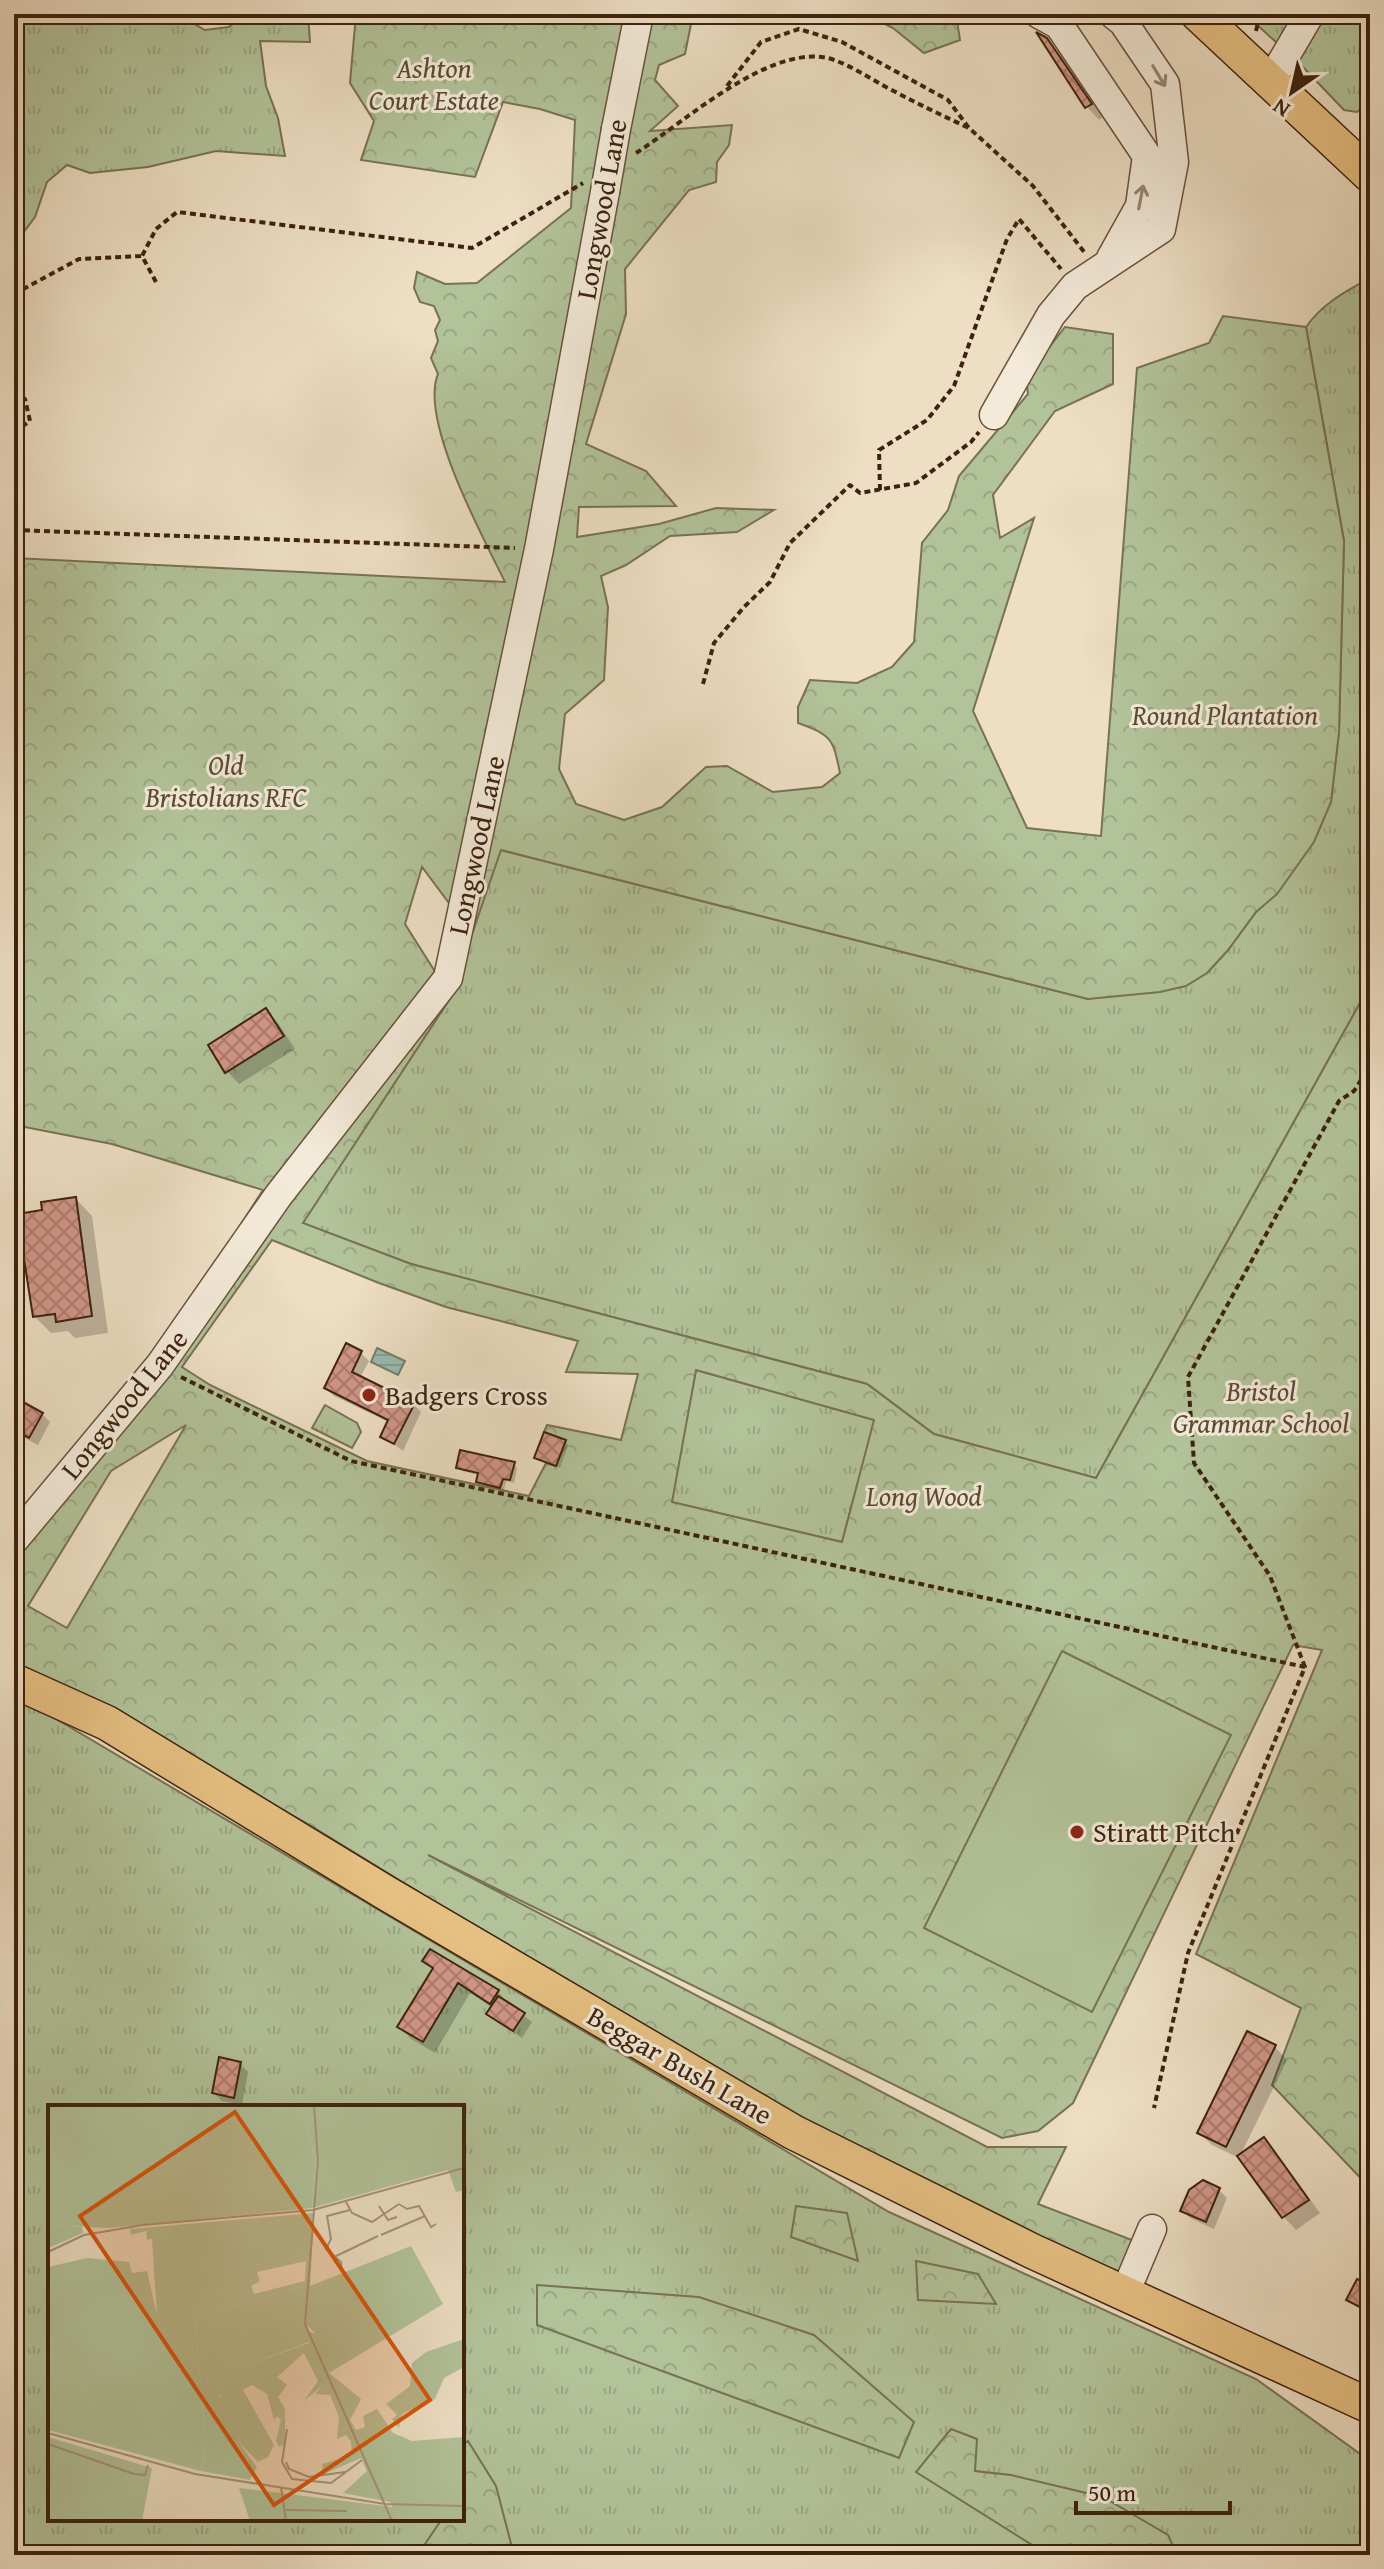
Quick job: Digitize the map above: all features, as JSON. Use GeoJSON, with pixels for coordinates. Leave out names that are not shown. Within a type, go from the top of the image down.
{"type":"FeatureCollection","features":[{"type":"Feature","properties":{"kind":"main road"},"geometry":{"type":"LineString","coordinates":[[1198,14],[1370,175]]}},
{"type":"Feature","properties":{"kind":"main road","name":"Beggar Bush Lane"},"geometry":{"type":"LineString","coordinates":[[14,1681],[107,1723],[386,1893],[793,2132],[1032,2251],[1370,2406]]}},
{"type":"Feature","properties":{"kind":"street","name":"Longwood Lane"},"geometry":{"type":"LineString","coordinates":[[14,1540],[160,1365],[278,1196],[448,978],[539,549],[596,186],[616,129],[639,14]]}},
{"type":"Feature","properties":{"kind":"street"},"geometry":{"type":"LineString","coordinates":[[1039,14],[1059,25],[1147,156],[1140,206],[1094,275]]}},
{"type":"Feature","properties":{"kind":"street"},"geometry":{"type":"LineString","coordinates":[[994,415],[1051,315],[1094,275],[1161,229],[1174,162],[1165,84],[1123,22],[1113,14]]}},
{"type":"Feature","properties":{"kind":"street"},"geometry":{"type":"LineString","coordinates":[[1270,82],[1309,14]]}},
{"type":"Feature","properties":{"kind":"street"},"geometry":{"type":"LineString","coordinates":[[1125,2293],[1152,2229]]}},
{"type":"Feature","properties":{"kind":"path"},"geometry":{"type":"LineString","coordinates":[[725,88],[761,42],[799,29],[842,42],[948,100],[969,128],[1033,186],[1094,275]]}},
{"type":"Feature","properties":{"kind":"path"},"geometry":{"type":"LineString","coordinates":[[635,153],[659,139],[725,88],[795,57],[834,59],[930,111],[969,128]]}},
{"type":"Feature","properties":{"kind":"path"},"geometry":{"type":"LineString","coordinates":[[142,256],[156,229],[177,212],[472,248],[596,186]]}},
{"type":"Feature","properties":{"kind":"path"},"geometry":{"type":"LineString","coordinates":[[880,490],[879,450],[927,420],[954,386],[1007,239],[1019,219],[1094,275]]}},
{"type":"Feature","properties":{"kind":"path"},"geometry":{"type":"LineString","coordinates":[[142,256],[156,282]]}},
{"type":"Feature","properties":{"kind":"path"},"geometry":{"type":"LineString","coordinates":[[14,294],[79,259],[142,256]]}},
{"type":"Feature","properties":{"kind":"path"},"geometry":{"type":"LineString","coordinates":[[14,391],[25,399],[30,421],[14,432]]}},
{"type":"Feature","properties":{"kind":"path"},"geometry":{"type":"LineString","coordinates":[[703,684],[714,643],[770,582],[790,543],[850,485],[860,493],[916,483],[971,442],[994,415]]}},
{"type":"Feature","properties":{"kind":"path"},"geometry":{"type":"LineString","coordinates":[[14,530],[539,549]]}},
{"type":"Feature","properties":{"kind":"path"},"geometry":{"type":"LineString","coordinates":[[1154,2108],[1188,1953],[1305,1667],[1270,1576],[1194,1463],[1188,1377],[1339,1101],[1354,1091],[1370,1066]]}},
{"type":"Feature","properties":{"kind":"path"},"geometry":{"type":"LineString","coordinates":[[160,1365],[198,1387],[351,1461],[1305,1667]]}},
{"type":"Feature","properties":{"kind":"green space"},"geometry":{"type":"Polygon","coordinates":[[[14,14],[79,17],[138,14],[187,20],[205,30],[229,27],[244,14],[308,14],[310,42],[260,41],[266,86],[278,118],[285,156],[216,151],[148,167],[90,173],[67,165],[47,182],[35,217],[14,245],[14,14]]]}},
{"type":"Feature","properties":{"kind":"green space"},"geometry":{"type":"Polygon","coordinates":[[[356,14],[693,14],[685,54],[659,65],[655,80],[678,106],[650,131],[732,125],[729,145],[717,162],[716,182],[689,190],[625,269],[626,314],[586,444],[646,471],[676,506],[579,507],[577,537],[659,524],[716,508],[774,510],[737,532],[670,536],[626,565],[601,576],[608,607],[604,680],[565,714],[559,769],[576,804],[624,820],[662,807],[706,767],[727,766],[773,792],[822,787],[840,773],[829,740],[818,731],[798,723],[798,707],[810,680],[857,683],[892,667],[914,642],[922,543],[948,510],[959,476],[1028,394],[1026,377],[1065,327],[1113,334],[1113,384],[1055,411],[993,495],[1000,538],[1034,518],[973,711],[1027,828],[1101,836],[1137,368],[1209,343],[1223,316],[1306,327],[1344,541],[1339,732],[1331,802],[1314,842],[1277,894],[1256,912],[1207,973],[1186,986],[1160,992],[1088,999],[501,850],[472,934],[422,867],[405,924],[451,997],[303,1223],[411,1264],[867,1384],[934,1434],[1096,1478],[1370,985],[1370,2188],[1272,2085],[1301,2008],[1196,1954],[1322,1650],[1293,1645],[1073,2103],[1038,2131],[1002,2138],[428,1855],[987,2147],[1066,2147],[1038,2204],[1145,2245],[1129,2284],[912,2187],[650,2034],[308,1824],[99,1707],[14,1665],[14,1531],[137,1385],[263,1190],[112,1144],[14,1125],[14,558],[505,582],[469,509],[445,448],[437,420],[435,394],[438,374],[431,358],[438,341],[435,330],[440,320],[434,306],[420,302],[414,288],[417,272],[445,284],[477,283],[571,208],[575,120],[503,102],[475,177],[361,160],[374,121],[350,83],[356,14]],[[272,1240],[182,1367],[210,1385],[367,1461],[529,1496],[546,1463],[556,1466],[566,1440],[544,1432],[547,1425],[621,1440],[638,1374],[566,1372],[578,1341],[446,1307],[272,1240]],[[696,1370],[672,1502],[842,1542],[874,1420],[696,1370]],[[186,1425],[111,1471],[28,1606],[67,1628],[186,1425]]]}},
{"type":"Feature","properties":{"kind":"green space"},"geometry":{"type":"Polygon","coordinates":[[[865,14],[956,14],[960,40],[924,53],[893,28],[865,14]]]}},
{"type":"Feature","properties":{"kind":"green space"},"geometry":{"type":"Polygon","coordinates":[[[1245,14],[1370,14],[1370,105],[1357,112],[1344,110],[1299,63],[1245,14]]]}},
{"type":"Feature","properties":{"kind":"green space"},"geometry":{"type":"Polygon","coordinates":[[[1370,278],[1370,985],[1096,1478],[934,1434],[867,1384],[411,1264],[302,1223],[451,997],[500,850],[1088,999],[1207,973],[1256,912],[1277,893],[1331,802],[1339,732],[1344,541],[1306,327],[1327,305],[1370,278]]]}},
{"type":"Feature","properties":{"kind":"green space"},"geometry":{"type":"Polygon","coordinates":[[[696,1370],[875,1420],[842,1542],[671,1502],[696,1370]]]}},
{"type":"Feature","properties":{"kind":"green space"},"geometry":{"type":"Polygon","coordinates":[[[325,1405],[357,1423],[361,1432],[352,1448],[312,1428],[325,1405]]]}},
{"type":"Feature","properties":{"kind":"green space","name":"Stiratt Pitch"},"geometry":{"type":"Polygon","coordinates":[[[1062,1651],[1231,1735],[1092,2012],[924,1928],[1062,1651]]]}},
{"type":"Feature","properties":{"kind":"green space"},"geometry":{"type":"Polygon","coordinates":[[[14,1694],[889,2212],[1256,2379],[1370,2461],[1370,2555],[14,2555],[14,1694]]]}},
{"type":"Feature","properties":{"kind":"green space"},"geometry":{"type":"Polygon","coordinates":[[[796,2206],[847,2213],[858,2261],[791,2237],[796,2206]]]}},
{"type":"Feature","properties":{"kind":"green space"},"geometry":{"type":"Polygon","coordinates":[[[916,2261],[978,2274],[996,2304],[918,2300],[916,2261]]]}},
{"type":"Feature","properties":{"kind":"green space"},"geometry":{"type":"Polygon","coordinates":[[[537,2285],[699,2297],[814,2335],[914,2422],[899,2458],[537,2325],[537,2285]]]}},
{"type":"Feature","properties":{"kind":"green space"},"geometry":{"type":"Polygon","coordinates":[[[951,2429],[977,2439],[975,2471],[1011,2475],[1103,2497],[1168,2535],[1177,2555],[1048,2555],[916,2472],[951,2429]]]}},
{"type":"Feature","properties":{"kind":"green space"},"geometry":{"type":"Polygon","coordinates":[[[468,2441],[496,2486],[514,2555],[431,2555],[425,2544],[441,2521],[464,2521],[464,2444],[468,2441]]]}},
{"type":"Feature","properties":{"kind":"water"},"geometry":{"type":"Polygon","coordinates":[[[377,1348],[405,1361],[398,1375],[371,1362],[377,1348]]]}},
{"type":"Feature","properties":{"kind":"building"},"geometry":{"type":"Polygon","coordinates":[[[1036,32],[1047,38],[1092,104],[1085,108],[1036,32]]]}},
{"type":"Feature","properties":{"kind":"building"},"geometry":{"type":"Polygon","coordinates":[[[266,1008],[284,1036],[225,1073],[208,1045],[266,1008]]]}},
{"type":"Feature","properties":{"kind":"building"},"geometry":{"type":"Polygon","coordinates":[[[76,1197],[92,1316],[56,1322],[55,1314],[33,1317],[17,1214],[42,1210],[41,1202],[76,1197]]]}},
{"type":"Feature","properties":{"kind":"building","name":"Badgers Cross"},"geometry":{"type":"Polygon","coordinates":[[[346,1343],[362,1351],[352,1372],[415,1403],[394,1444],[380,1437],[388,1420],[324,1388],[346,1343]]]}},
{"type":"Feature","properties":{"kind":"building"},"geometry":{"type":"Polygon","coordinates":[[[23,1402],[43,1413],[29,1438],[14,1430],[14,1406],[19,1409],[23,1402]]]}},
{"type":"Feature","properties":{"kind":"building"},"geometry":{"type":"Polygon","coordinates":[[[544,1432],[566,1440],[556,1466],[534,1458],[544,1432]]]}},
{"type":"Feature","properties":{"kind":"building"},"geometry":{"type":"Polygon","coordinates":[[[460,1450],[515,1462],[510,1480],[503,1479],[500,1488],[476,1482],[478,1473],[456,1468],[460,1450]]]}},
{"type":"Feature","properties":{"kind":"building"},"geometry":{"type":"Polygon","coordinates":[[[430,1949],[499,1990],[490,2004],[458,1983],[423,2042],[397,2027],[433,1968],[422,1961],[430,1949]]]}},
{"type":"Feature","properties":{"kind":"building"},"geometry":{"type":"Polygon","coordinates":[[[498,1996],[525,2013],[513,2031],[486,2014],[498,1996]]]}},
{"type":"Feature","properties":{"kind":"building"},"geometry":{"type":"Polygon","coordinates":[[[1247,2031],[1276,2045],[1226,2147],[1197,2133],[1247,2031]]]}},
{"type":"Feature","properties":{"kind":"building"},"geometry":{"type":"Polygon","coordinates":[[[219,2057],[241,2062],[234,2098],[212,2093],[219,2057]]]}},
{"type":"Feature","properties":{"kind":"building"},"geometry":{"type":"Polygon","coordinates":[[[1264,2137],[1309,2200],[1282,2218],[1237,2156],[1264,2137]]]}},
{"type":"Feature","properties":{"kind":"building"},"geometry":{"type":"Polygon","coordinates":[[[1203,2180],[1220,2188],[1206,2222],[1180,2211],[1189,2190],[1203,2180]]]}},
{"type":"Feature","properties":{"kind":"building"},"geometry":{"type":"Polygon","coordinates":[[[1357,2279],[1370,2285],[1370,2312],[1346,2300],[1357,2279]]]}},
{"type":"Feature","properties":{"kind":"place","name":"Badgers Cross"},"geometry":{"type":"Point","coordinates":[369,1395]}},
{"type":"Feature","properties":{"kind":"place","name":"Stiratt Pitch"},"geometry":{"type":"Point","coordinates":[1077,1832]}},
{"type":"Feature","properties":{"kind":"park label","name":"Ashton Court Estate"},"geometry":{"type":"Point","coordinates":[434,84]}},
{"type":"Feature","properties":{"kind":"park label","name":"Round Plantation"},"geometry":{"type":"Point","coordinates":[1225,715]}},
{"type":"Feature","properties":{"kind":"park label","name":"Old Bristolians RFC"},"geometry":{"type":"Point","coordinates":[226,781]}},
{"type":"Feature","properties":{"kind":"park label","name":"Bristol Grammar School"},"geometry":{"type":"Point","coordinates":[1261,1407]}},
{"type":"Feature","properties":{"kind":"park label","name":"Long Wood"},"geometry":{"type":"Point","coordinates":[924,1496]}}]}
